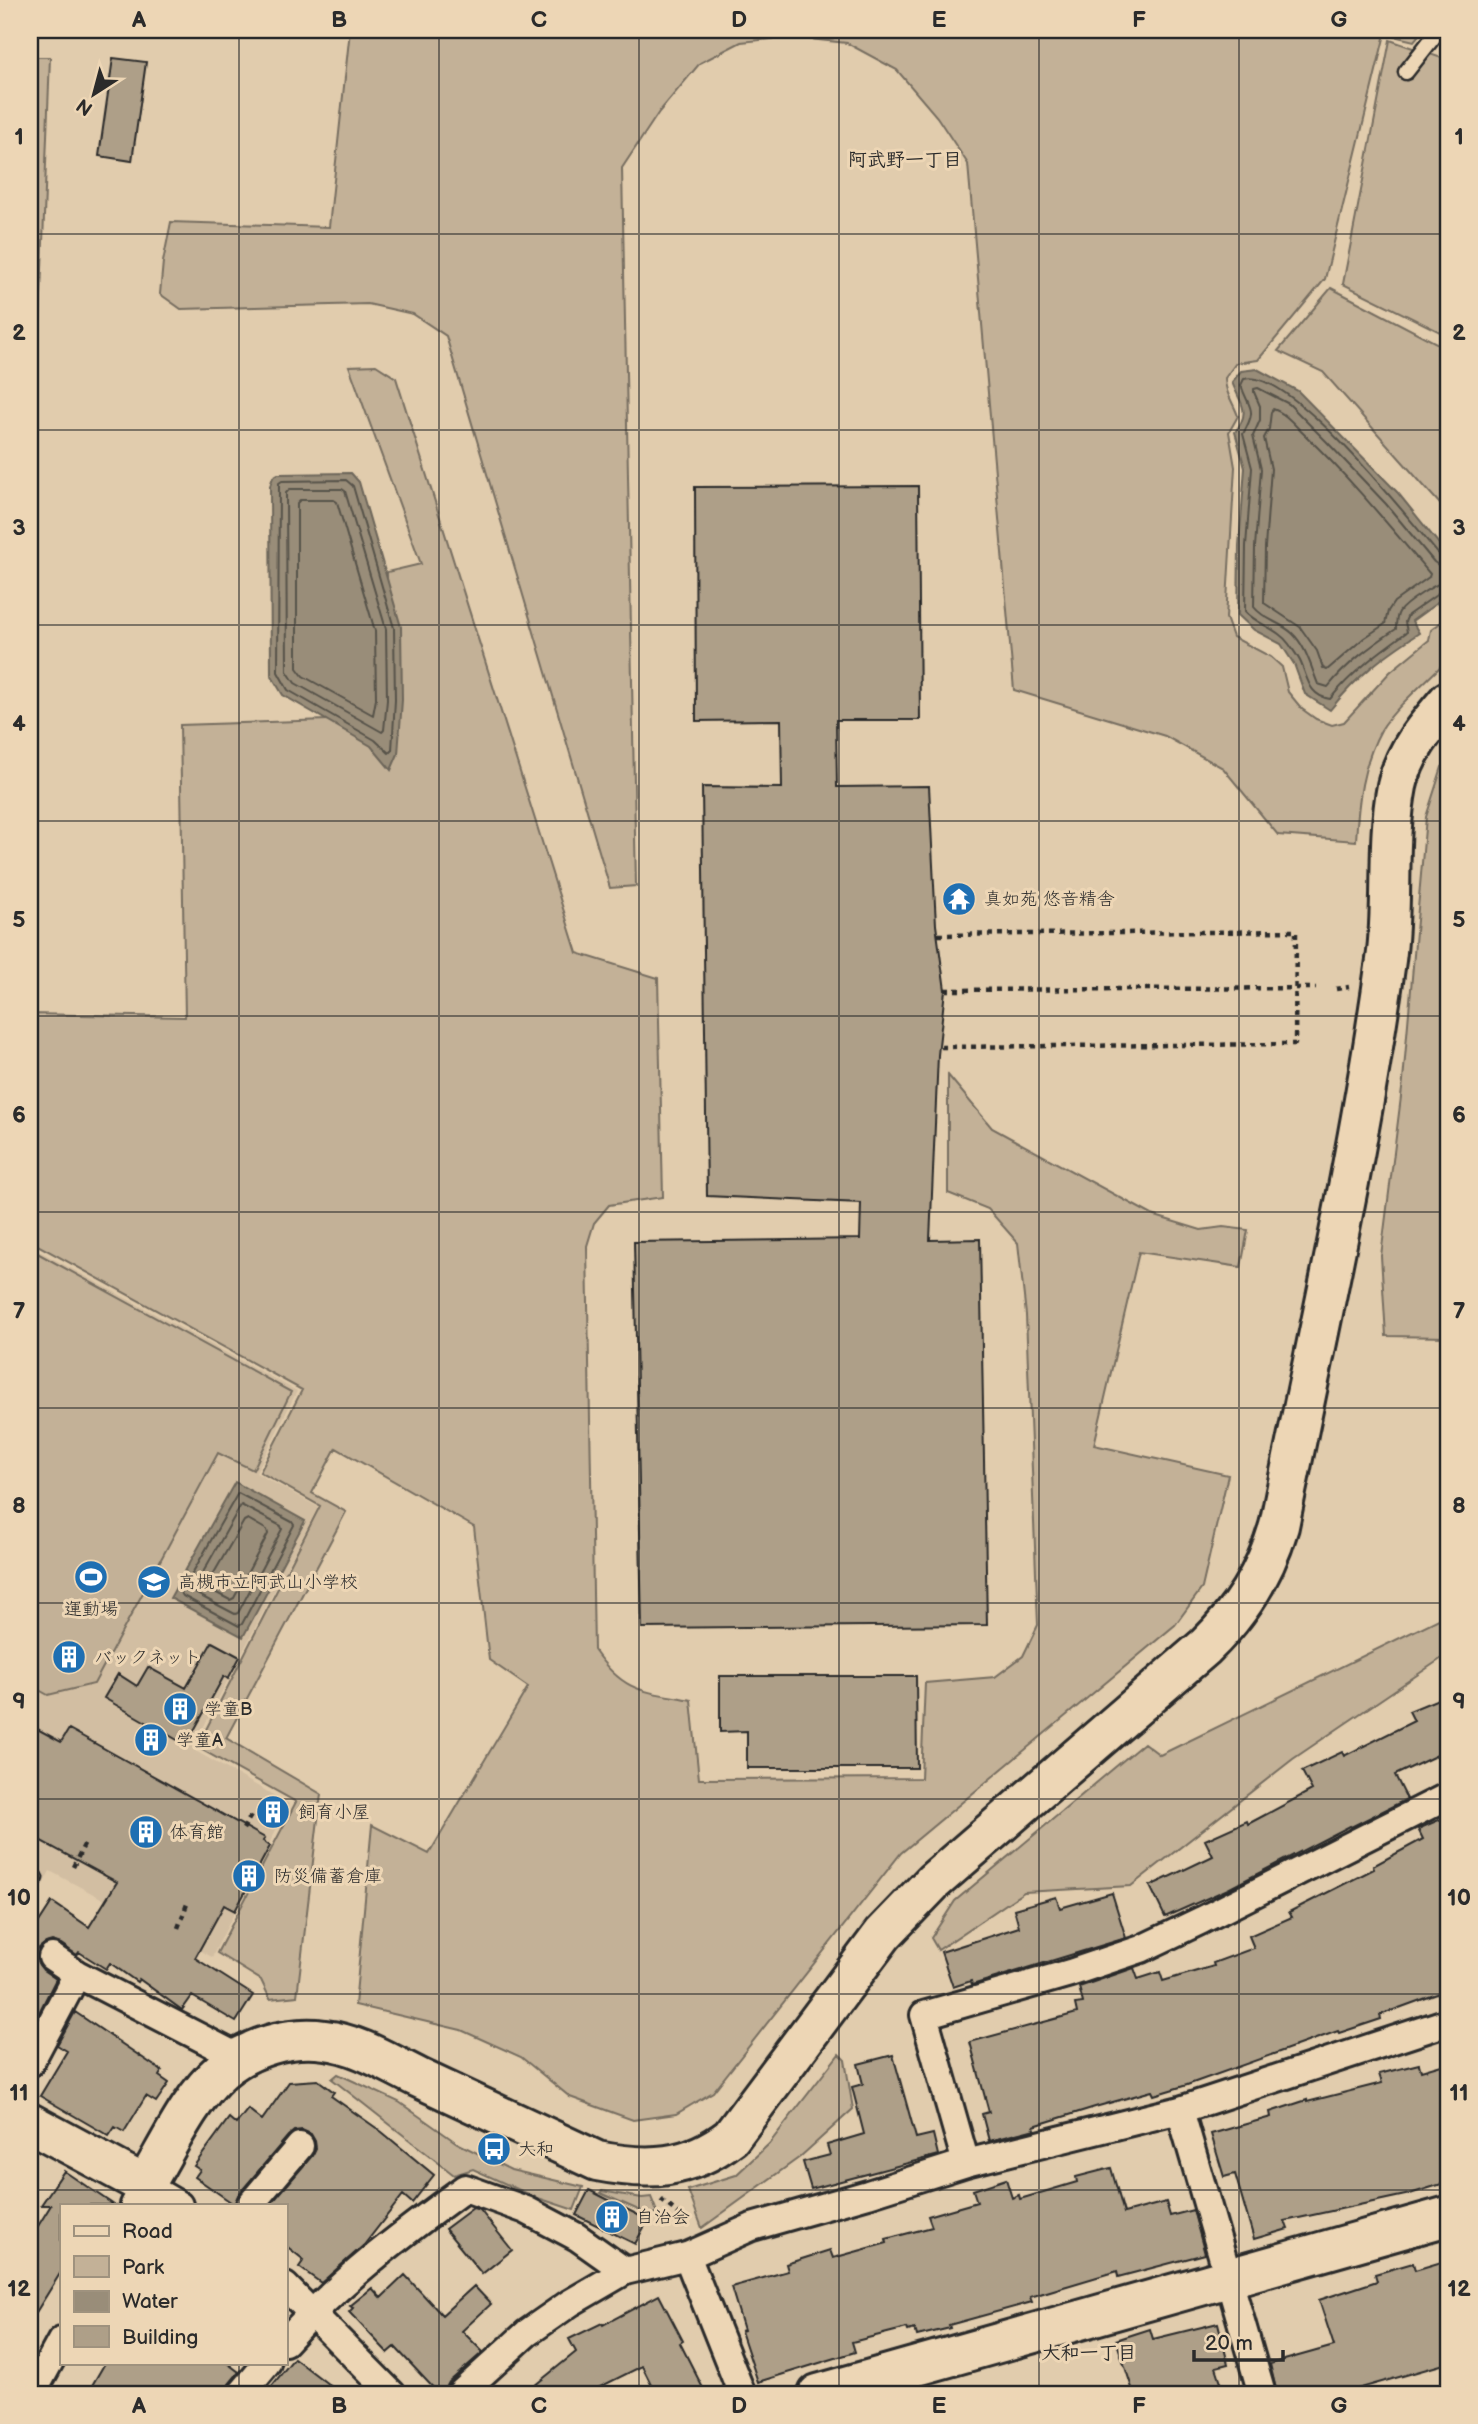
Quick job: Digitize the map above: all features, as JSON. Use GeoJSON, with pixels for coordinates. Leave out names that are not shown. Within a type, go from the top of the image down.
{"type":"FeatureCollection","features":[{"type":"Feature","properties":{"kind":"street"},"geometry":{"type":"LineString","coordinates":[[139,2195],[205,2087],[221,2071],[240,2058],[281,2041],[325,2039],[347,2044],[597,2161],[629,2167],[665,2166],[698,2157],[715,2149],[731,2137],[883,1934],[906,1908],[1205,1647],[1233,1617],[1256,1583],[1279,1526],[1340,1239],[1387,958],[1397,786],[1406,757],[1448,701]]}},
{"type":"Feature","properties":{"kind":"street"},"geometry":{"type":"LineString","coordinates":[[966,2163],[924,2015],[1070,1973],[1141,1949],[1448,1796]]}},
{"type":"Feature","properties":{"kind":"street"},"geometry":{"type":"LineString","coordinates":[[52,1958],[77,1974],[240,2058]]}},
{"type":"Feature","properties":{"kind":"street"},"geometry":{"type":"LineString","coordinates":[[30,2063],[77,1974]]}},
{"type":"Feature","properties":{"kind":"street"},"geometry":{"type":"LineString","coordinates":[[460,2394],[527,2333],[570,2303],[625,2271],[687,2256],[752,2227],[966,2163],[1180,2110],[1448,2022]]}},
{"type":"Feature","properties":{"kind":"street"},"geometry":{"type":"LineString","coordinates":[[1180,2110],[1262,2394]]}},
{"type":"Feature","properties":{"kind":"street"},"geometry":{"type":"LineString","coordinates":[[30,2123],[139,2195],[175,2204]]}},
{"type":"Feature","properties":{"kind":"street"},"geometry":{"type":"LineString","coordinates":[[251,2204],[300,2146]]}},
{"type":"Feature","properties":{"kind":"street"},"geometry":{"type":"LineString","coordinates":[[287,2340],[311,2312],[431,2213],[466,2188],[526,2210],[577,2238],[625,2271]]}},
{"type":"Feature","properties":{"kind":"street"},"geometry":{"type":"LineString","coordinates":[[818,2394],[1448,2216]]}},
{"type":"Feature","properties":{"kind":"street"},"geometry":{"type":"LineString","coordinates":[[687,2256],[742,2394]]}},
{"type":"Feature","properties":{"kind":"street"},"geometry":{"type":"LineString","coordinates":[[287,2288],[392,2394]]}},
{"type":"Feature","properties":{"kind":"street"},"geometry":{"type":"LineString","coordinates":[[32,2394],[60,2342]]}},
{"type":"Feature","properties":{"kind":"street"},"geometry":{"type":"LineString","coordinates":[[241,2394],[266,2364]]}},
{"type":"Feature","properties":{"kind":"lane"},"geometry":{"type":"LineString","coordinates":[[1406,72],[1439,30]]}},
{"type":"Feature","properties":{"kind":"path"},"geometry":{"type":"LineString","coordinates":[[938,934],[1296,931],[1295,1044],[940,1047]]}},
{"type":"Feature","properties":{"kind":"path"},"geometry":{"type":"LineString","coordinates":[[945,990],[1315,988]]}},
{"type":"Feature","properties":{"kind":"path"},"geometry":{"type":"LineString","coordinates":[[243,1829],[251,1814]]}},
{"type":"Feature","properties":{"kind":"path"},"geometry":{"type":"LineString","coordinates":[[73,1867],[85,1843]]}},
{"type":"Feature","properties":{"kind":"path"},"geometry":{"type":"LineString","coordinates":[[178,1928],[187,1904]]}},
{"type":"Feature","properties":{"kind":"path"},"geometry":{"type":"LineString","coordinates":[[651,2167],[656,2177],[658,2197],[679,2214],[678,2233],[687,2256]]}},
{"type":"Feature","properties":{"kind":"shaded area","name":"高槻市立阿武山小学校"},"geometry":{"type":"Polygon","coordinates":[[[30,1246],[297,1391],[256,1473],[318,1507],[192,1749],[289,1804],[212,1957],[50,1871],[30,1909],[30,1246]]]}},
{"type":"Feature","properties":{"kind":"green space"},"geometry":{"type":"Polygon","coordinates":[[[350,30],[1423,30],[1414,41],[1385,34],[1325,279],[1258,360],[1236,363],[1225,378],[1238,416],[1229,432],[1235,467],[1226,618],[1233,637],[1271,657],[1282,667],[1288,692],[1302,709],[1316,719],[1332,725],[1344,722],[1390,672],[1429,640],[1431,630],[1448,617],[1448,659],[1395,712],[1381,730],[1369,757],[1362,784],[1356,841],[1278,835],[1223,768],[1165,736],[1014,690],[968,164],[937,117],[897,70],[847,43],[790,37],[741,42],[700,63],[659,112],[622,168],[636,886],[610,888],[446,336],[413,314],[368,304],[181,309],[160,294],[171,222],[329,227],[350,30]]]}},
{"type":"Feature","properties":{"kind":"green space"},"geometry":{"type":"Polygon","coordinates":[[[1390,40],[1444,59],[1448,56],[1448,336],[1343,284],[1390,40]]]}},
{"type":"Feature","properties":{"kind":"green space"},"geometry":{"type":"Polygon","coordinates":[[[30,57],[50,57],[40,322],[30,322],[30,57]]]}},
{"type":"Feature","properties":{"kind":"green space"},"geometry":{"type":"Polygon","coordinates":[[[1331,288],[1448,349],[1448,513],[1323,372],[1278,351],[1331,288]]]}},
{"type":"Feature","properties":{"kind":"green space"},"geometry":{"type":"Polygon","coordinates":[[[376,365],[396,378],[577,953],[658,978],[663,1197],[609,1205],[594,1223],[587,1246],[594,1650],[615,1675],[636,1688],[691,1700],[699,1779],[921,1778],[925,1683],[995,1677],[1023,1656],[1038,1625],[1026,1315],[1018,1243],[988,1209],[948,1193],[948,1075],[992,1128],[1152,1215],[1201,1230],[1223,1227],[1248,1230],[1241,1267],[1139,1252],[1094,1445],[1228,1475],[1202,1588],[1175,1625],[901,1853],[713,2092],[676,2114],[633,2120],[570,2097],[521,2057],[461,2030],[355,2005],[372,1825],[429,1854],[528,1687],[489,1660],[474,1527],[336,1448],[312,1493],[346,1512],[226,1738],[321,1794],[297,1996],[270,1999],[261,1980],[217,1953],[296,1802],[197,1747],[320,1506],[260,1472],[302,1390],[30,1241],[30,1014],[185,1017],[180,725],[388,718],[387,572],[421,564],[349,366],[376,365]]]}},
{"type":"Feature","properties":{"kind":"green space"},"geometry":{"type":"Polygon","coordinates":[[[1448,761],[1448,1337],[1386,1336],[1381,1256],[1403,1081],[1426,817],[1442,767],[1448,761]]]}},
{"type":"Feature","properties":{"kind":"green space","name":"運動場"},"geometry":{"type":"Polygon","coordinates":[[[30,1249],[291,1392],[253,1470],[218,1453],[94,1684],[48,1695],[30,1685],[30,1249]]]}},
{"type":"Feature","properties":{"kind":"green space"},"geometry":{"type":"Polygon","coordinates":[[[1448,1610],[1448,1654],[1293,1759],[1131,1886],[1024,1892],[938,1950],[931,1938],[955,1901],[1144,1743],[1160,1755],[1439,1619],[1448,1610]]]}},
{"type":"Feature","properties":{"kind":"green space"},"geometry":{"type":"Polygon","coordinates":[[[839,2054],[845,2060],[853,2109],[800,2157],[702,2228],[688,2190],[736,2175],[769,2144],[839,2054]]]}},
{"type":"Feature","properties":{"kind":"green space"},"geometry":{"type":"Polygon","coordinates":[[[338,2074],[399,2102],[457,2143],[511,2170],[583,2187],[574,2210],[535,2197],[473,2169],[454,2175],[332,2079],[338,2074]]]}},
{"type":"Feature","properties":{"kind":"green space"},"geometry":{"type":"Polygon","coordinates":[[[602,2191],[651,2197],[657,2212],[652,2216],[600,2193],[602,2191]]]}},
{"type":"Feature","properties":{"kind":"water"},"geometry":{"type":"Polygon","coordinates":[[[1257,369],[1298,391],[1398,493],[1448,555],[1448,595],[1412,621],[1419,633],[1371,667],[1330,710],[1305,694],[1294,664],[1281,644],[1254,630],[1238,615],[1239,546],[1245,468],[1235,432],[1244,412],[1232,382],[1241,371],[1257,369]]]}},
{"type":"Feature","properties":{"kind":"water"},"geometry":{"type":"Polygon","coordinates":[[[351,473],[359,482],[401,627],[402,700],[398,754],[391,770],[371,746],[283,695],[271,675],[270,486],[273,477],[278,474],[351,473]]]}},
{"type":"Feature","properties":{"kind":"water"},"geometry":{"type":"Polygon","coordinates":[[[235,1482],[305,1521],[243,1637],[170,1598],[235,1482]]]}},
{"type":"Feature","properties":{"kind":"building"},"geometry":{"type":"Polygon","coordinates":[[[113,58],[146,62],[132,161],[99,156],[113,58]]]}},
{"type":"Feature","properties":{"kind":"building"},"geometry":{"type":"Polygon","coordinates":[[[918,486],[920,720],[836,720],[837,787],[929,786],[936,925],[945,990],[938,1055],[930,1240],[980,1239],[987,1625],[642,1628],[634,1242],[860,1239],[861,1203],[707,1196],[702,787],[782,788],[781,720],[696,721],[695,487],[918,486]]]}},
{"type":"Feature","properties":{"kind":"building"},"geometry":{"type":"Polygon","coordinates":[[[212,1642],[240,1657],[228,1679],[224,1676],[186,1745],[104,1698],[118,1674],[137,1686],[148,1667],[186,1688],[212,1642]]]}},
{"type":"Feature","properties":{"kind":"building"},"geometry":{"type":"Polygon","coordinates":[[[720,1676],[916,1676],[917,1768],[747,1768],[747,1731],[720,1732],[720,1676]]]}},
{"type":"Feature","properties":{"kind":"building"},"geometry":{"type":"Polygon","coordinates":[[[1448,1695],[1448,1750],[1395,1775],[1407,1799],[1228,1889],[1165,1917],[1150,1886],[1213,1856],[1205,1840],[1247,1821],[1248,1824],[1312,1790],[1302,1771],[1342,1752],[1344,1756],[1414,1721],[1409,1711],[1448,1695]]]}},
{"type":"Feature","properties":{"kind":"building"},"geometry":{"type":"Polygon","coordinates":[[[30,1725],[61,1742],[69,1729],[265,1838],[263,1841],[270,1846],[235,1911],[224,1905],[195,1958],[253,1995],[236,2022],[192,1996],[182,2010],[139,1979],[137,1982],[110,1963],[106,1969],[79,1952],[77,1955],[52,1941],[39,1948],[36,1957],[43,1970],[56,1979],[30,2030],[30,1936],[52,1902],[89,1927],[117,1882],[30,1835],[30,1725]]]}},
{"type":"Feature","properties":{"kind":"building"},"geometry":{"type":"Polygon","coordinates":[[[1448,1816],[1448,1990],[1380,2015],[1381,2019],[1339,2033],[1338,2031],[1187,2085],[1154,2095],[1152,2091],[1095,2107],[1034,2126],[1035,2129],[989,2141],[982,2114],[989,2112],[970,2042],[1077,2013],[1075,2004],[1083,2003],[1079,1987],[1134,1968],[1138,1979],[1160,1972],[1163,1981],[1214,1966],[1213,1963],[1254,1948],[1249,1936],[1292,1917],[1289,1912],[1374,1869],[1373,1866],[1423,1839],[1418,1829],[1448,1816]]]}},
{"type":"Feature","properties":{"kind":"building"},"geometry":{"type":"Polygon","coordinates":[[[1112,1893],[1126,1938],[972,1985],[971,1981],[953,1987],[941,1952],[1019,1927],[1014,1909],[1056,1897],[1060,1908],[1112,1893]]]}},
{"type":"Feature","properties":{"kind":"building"},"geometry":{"type":"Polygon","coordinates":[[[75,2012],[162,2071],[159,2076],[169,2083],[156,2102],[146,2096],[124,2132],[115,2127],[109,2136],[40,2096],[67,2051],[57,2045],[75,2012]]]}},
{"type":"Feature","properties":{"kind":"building"},"geometry":{"type":"Polygon","coordinates":[[[893,2055],[916,2138],[933,2134],[938,2155],[811,2189],[803,2162],[830,2155],[827,2145],[864,2134],[852,2087],[863,2084],[858,2064],[893,2055]]]}},
{"type":"Feature","properties":{"kind":"building"},"geometry":{"type":"Polygon","coordinates":[[[1448,2063],[1448,2182],[1410,2194],[1285,2221],[1288,2229],[1254,2239],[1235,2174],[1224,2177],[1211,2134],[1271,2117],[1270,2112],[1307,2100],[1382,2083],[1379,2074],[1419,2064],[1421,2071],[1448,2063]]]}},
{"type":"Feature","properties":{"kind":"building"},"geometry":{"type":"Polygon","coordinates":[[[318,2080],[334,2092],[331,2096],[382,2132],[434,2175],[412,2203],[403,2195],[364,2245],[321,2283],[299,2267],[304,2260],[287,2247],[287,2204],[271,2204],[312,2156],[316,2148],[311,2134],[302,2130],[294,2131],[288,2136],[238,2195],[235,2204],[195,2177],[200,2170],[194,2166],[229,2118],[236,2124],[248,2109],[262,2120],[289,2082],[318,2080]]]}},
{"type":"Feature","properties":{"kind":"building"},"geometry":{"type":"Polygon","coordinates":[[[1111,2168],[1124,2213],[1166,2202],[1170,2216],[1193,2210],[1205,2254],[1118,2277],[1117,2271],[1030,2297],[1032,2302],[949,2325],[950,2328],[917,2336],[915,2329],[908,2331],[907,2328],[852,2342],[855,2352],[758,2382],[741,2331],[744,2330],[731,2287],[788,2271],[786,2264],[830,2250],[833,2258],[887,2243],[886,2239],[932,2227],[928,2216],[977,2202],[973,2190],[1006,2179],[1012,2198],[1019,2195],[1020,2199],[1077,2182],[1076,2177],[1111,2168]]]}},
{"type":"Feature","properties":{"kind":"building"},"geometry":{"type":"Polygon","coordinates":[[[64,2171],[113,2204],[60,2204],[60,2274],[30,2322],[30,2239],[51,2205],[41,2205],[64,2171]]]}},
{"type":"Feature","properties":{"kind":"building","name":"自治会"},"geometry":{"type":"Polygon","coordinates":[[[589,2190],[648,2220],[635,2244],[576,2215],[589,2190]]]}},
{"type":"Feature","properties":{"kind":"building"},"geometry":{"type":"Polygon","coordinates":[[[473,2208],[480,2210],[512,2250],[482,2274],[445,2229],[473,2208]]]}},
{"type":"Feature","properties":{"kind":"building"},"geometry":{"type":"Polygon","coordinates":[[[1448,2260],[1448,2363],[1340,2394],[1277,2394],[1270,2364],[1334,2346],[1319,2300],[1377,2281],[1375,2274],[1413,2263],[1415,2270],[1448,2260]]]}},
{"type":"Feature","properties":{"kind":"building"},"geometry":{"type":"Polygon","coordinates":[[[405,2275],[442,2315],[474,2286],[491,2304],[462,2331],[483,2352],[449,2382],[443,2394],[439,2394],[395,2347],[388,2353],[349,2312],[353,2308],[350,2306],[372,2288],[381,2298],[405,2275]]]}},
{"type":"Feature","properties":{"kind":"building"},"geometry":{"type":"Polygon","coordinates":[[[659,2295],[706,2394],[656,2394],[642,2366],[586,2394],[524,2394],[576,2352],[569,2339],[602,2323],[603,2325],[659,2295]]]}},
{"type":"Feature","properties":{"kind":"building"},"geometry":{"type":"Polygon","coordinates":[[[1218,2323],[1228,2364],[1216,2367],[1225,2394],[1134,2394],[1116,2340],[1150,2329],[1153,2339],[1218,2323]]]}},
{"type":"Feature","properties":{"kind":"building"},"geometry":{"type":"Polygon","coordinates":[[[294,2358],[341,2394],[261,2394],[265,2390],[267,2392],[294,2358]]]}},
{"type":"Feature","properties":{"kind":"building"},"geometry":{"type":"Polygon","coordinates":[[[104,2364],[228,2364],[239,2372],[229,2384],[226,2394],[87,2394],[104,2364]]]}},
{"type":"Feature","properties":{"kind":"place","name":"真如苑 悠音精舎"},"geometry":{"type":"Point","coordinates":[959,899]}},
{"type":"Feature","properties":{"kind":"place","name":"運動場"},"geometry":{"type":"Point","coordinates":[91,1577]}},
{"type":"Feature","properties":{"kind":"place","name":"高槻市立阿武山小学校"},"geometry":{"type":"Point","coordinates":[154,1582]}},
{"type":"Feature","properties":{"kind":"place","name":"バックネット"},"geometry":{"type":"Point","coordinates":[69,1657]}},
{"type":"Feature","properties":{"kind":"place","name":"学童B"},"geometry":{"type":"Point","coordinates":[180,1709]}},
{"type":"Feature","properties":{"kind":"place","name":"学童A"},"geometry":{"type":"Point","coordinates":[151,1740]}},
{"type":"Feature","properties":{"kind":"place","name":"飼育小屋"},"geometry":{"type":"Point","coordinates":[273,1812]}},
{"type":"Feature","properties":{"kind":"place","name":"体育館"},"geometry":{"type":"Point","coordinates":[146,1832]}},
{"type":"Feature","properties":{"kind":"place","name":"防災備蓄倉庫"},"geometry":{"type":"Point","coordinates":[249,1876]}},
{"type":"Feature","properties":{"kind":"place","name":"大和"},"geometry":{"type":"Point","coordinates":[494,2149]}},
{"type":"Feature","properties":{"kind":"place","name":"自治会"},"geometry":{"type":"Point","coordinates":[612,2217]}},
{"type":"Feature","properties":{"kind":"district","name":"阿武野一丁目"},"geometry":{"type":"Point","coordinates":[905,159]}},
{"type":"Feature","properties":{"kind":"district","name":"大和一丁目"},"geometry":{"type":"Point","coordinates":[1089,2352]}}]}
